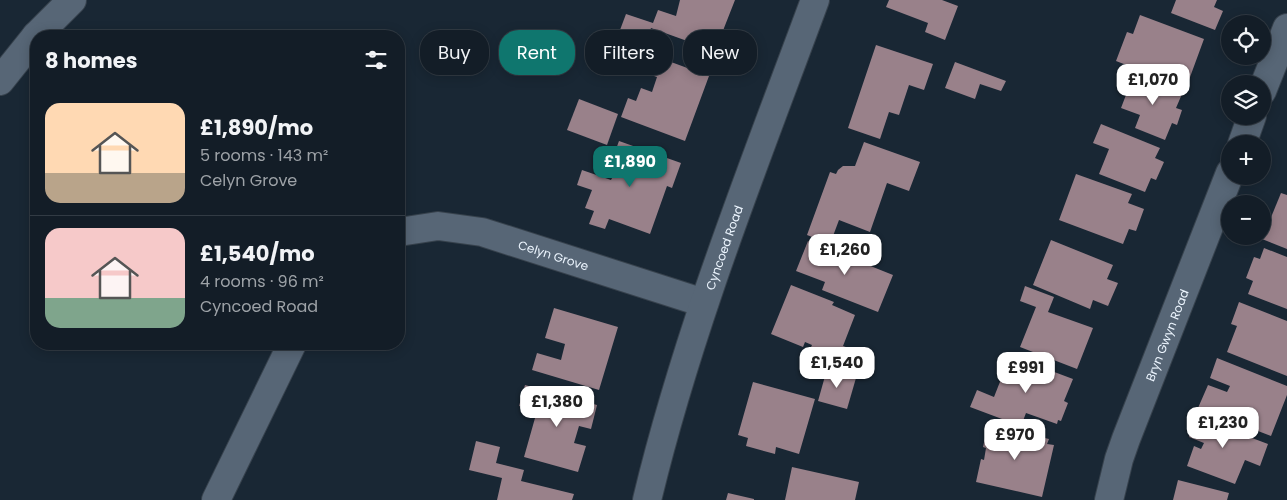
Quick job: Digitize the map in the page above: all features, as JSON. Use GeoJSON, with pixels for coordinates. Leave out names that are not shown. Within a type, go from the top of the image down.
{"type":"FeatureCollection","features":[{"type":"Feature","properties":{"kind":"street"},"geometry":{"type":"LineString","coordinates":[[42,30],[72,0]]}},
{"type":"Feature","properties":{"kind":"street","name":"Cyncoed Road"},"geometry":{"type":"LineString","coordinates":[[647,500],[682,368],[815,0]]}},
{"type":"Feature","properties":{"kind":"street"},"geometry":{"type":"LineString","coordinates":[[1268,75],[1287,28]]}},
{"type":"Feature","properties":{"kind":"street"},"geometry":{"type":"LineString","coordinates":[[0,80],[30,43]]}},
{"type":"Feature","properties":{"kind":"street","name":"Bryn Gwyn Road"},"geometry":{"type":"LineString","coordinates":[[1109,500],[1126,438],[1225,185]]}},
{"type":"Feature","properties":{"kind":"street","name":"Celyn Grove"},"geometry":{"type":"LineString","coordinates":[[405,231],[438,226],[482,232],[704,303]]}},
{"type":"Feature","properties":{"kind":"street"},"geometry":{"type":"LineString","coordinates":[[216,500],[289,350]]}},
{"type":"Feature","properties":{"kind":"building"},"geometry":{"type":"Polygon","coordinates":[[[680,0],[735,0],[723,30],[683,30],[683,40],[673,36],[673,30],[651,28],[650,30],[620,30],[626,14],[653,23],[658,10],[676,16],[680,0]]]}},
{"type":"Feature","properties":{"kind":"building"},"geometry":{"type":"Polygon","coordinates":[[[889,0],[942,0],[958,6],[945,40],[925,32],[928,23],[886,7],[889,0]]]}},
{"type":"Feature","properties":{"kind":"building"},"geometry":{"type":"Polygon","coordinates":[[[1176,0],[1217,0],[1214,7],[1223,11],[1215,30],[1171,13],[1176,0]]]}},
{"type":"Feature","properties":{"kind":"building"},"geometry":{"type":"Polygon","coordinates":[[[1140,15],[1204,39],[1186,88],[1116,61],[1127,32],[1133,34],[1140,15]]]}},
{"type":"Feature","properties":{"kind":"building"},"geometry":{"type":"Polygon","coordinates":[[[876,45],[933,64],[924,90],[909,85],[899,115],[889,112],[880,139],[848,128],[876,45]]]}},
{"type":"Feature","properties":{"kind":"building"},"geometry":{"type":"Polygon","coordinates":[[[955,62],[1006,81],[1001,91],[980,84],[975,99],[945,88],[955,62]]]}},
{"type":"Feature","properties":{"kind":"building"},"geometry":{"type":"Polygon","coordinates":[[[673,63],[683,66],[683,75],[709,76],[685,141],[621,117],[628,98],[636,101],[641,88],[652,92],[657,77],[651,75],[673,75],[673,63]]]}},
{"type":"Feature","properties":{"kind":"building"},"geometry":{"type":"Polygon","coordinates":[[[1134,74],[1182,94],[1176,108],[1182,110],[1177,125],[1172,123],[1165,140],[1135,128],[1140,115],[1121,108],[1134,74]]]}},
{"type":"Feature","properties":{"kind":"building"},"geometry":{"type":"Polygon","coordinates":[[[579,99],[618,114],[607,145],[567,130],[579,99]]]}},
{"type":"Feature","properties":{"kind":"building"},"geometry":{"type":"Polygon","coordinates":[[[1101,124],[1160,148],[1155,158],[1164,162],[1156,180],[1151,178],[1145,192],[1099,174],[1109,149],[1093,143],[1101,124]]]}},
{"type":"Feature","properties":{"kind":"building"},"geometry":{"type":"Polygon","coordinates":[[[619,141],[681,163],[672,188],[667,186],[650,234],[609,219],[605,229],[589,224],[594,211],[585,208],[592,190],[577,185],[582,170],[611,180],[614,174],[608,171],[619,141]]]}},
{"type":"Feature","properties":{"kind":"building"},"geometry":{"type":"Polygon","coordinates":[[[864,142],[920,162],[909,191],[887,183],[870,232],[839,220],[830,244],[807,235],[830,172],[836,174],[843,166],[855,166],[864,142]]]}},
{"type":"Feature","properties":{"kind":"building"},"geometry":{"type":"Polygon","coordinates":[[[1076,174],[1132,194],[1128,203],[1144,209],[1136,231],[1129,229],[1123,244],[1059,220],[1076,174]]]}},
{"type":"Feature","properties":{"kind":"building"},"geometry":{"type":"Polygon","coordinates":[[[1281,193],[1287,195],[1287,249],[1271,243],[1271,217],[1281,193]]]}},
{"type":"Feature","properties":{"kind":"building"},"geometry":{"type":"Polygon","coordinates":[[[1051,240],[1113,265],[1107,279],[1118,283],[1108,306],[1093,300],[1090,309],[1033,285],[1051,240]]]}},
{"type":"Feature","properties":{"kind":"building"},"geometry":{"type":"Polygon","coordinates":[[[808,241],[893,275],[878,312],[822,290],[825,282],[796,271],[808,241]]]}},
{"type":"Feature","properties":{"kind":"building"},"geometry":{"type":"Polygon","coordinates":[[[1264,248],[1287,257],[1287,309],[1248,294],[1253,281],[1246,278],[1254,257],[1260,259],[1264,248]]]}},
{"type":"Feature","properties":{"kind":"building"},"geometry":{"type":"Polygon","coordinates":[[[791,285],[834,302],[832,305],[855,315],[843,346],[860,352],[851,375],[806,358],[812,345],[805,342],[803,347],[771,334],[791,285]]]}},
{"type":"Feature","properties":{"kind":"building"},"geometry":{"type":"Polygon","coordinates":[[[1025,286],[1054,297],[1048,312],[1093,328],[1077,369],[1020,347],[1036,307],[1020,301],[1025,286]]]}},
{"type":"Feature","properties":{"kind":"building"},"geometry":{"type":"Polygon","coordinates":[[[1239,302],[1287,321],[1287,376],[1227,352],[1237,326],[1231,324],[1239,302]]]}},
{"type":"Feature","properties":{"kind":"building"},"geometry":{"type":"Polygon","coordinates":[[[554,308],[618,327],[599,390],[532,370],[537,353],[561,360],[565,344],[545,338],[554,308]]]}},
{"type":"Feature","properties":{"kind":"building"},"geometry":{"type":"Polygon","coordinates":[[[1017,358],[1073,379],[1064,401],[1068,403],[1061,421],[1058,420],[1057,424],[1026,413],[1021,426],[970,407],[977,390],[994,397],[1007,364],[1013,367],[1017,358]]]}},
{"type":"Feature","properties":{"kind":"building"},"geometry":{"type":"Polygon","coordinates":[[[1217,358],[1287,386],[1287,395],[1271,436],[1198,408],[1208,385],[1227,392],[1230,386],[1210,378],[1217,358]]]}},
{"type":"Feature","properties":{"kind":"building"},"geometry":{"type":"Polygon","coordinates":[[[827,369],[856,378],[847,409],[818,401],[827,369]]]}},
{"type":"Feature","properties":{"kind":"building"},"geometry":{"type":"Polygon","coordinates":[[[753,382],[815,399],[799,454],[776,447],[775,454],[746,446],[748,438],[738,435],[753,382]]]}},
{"type":"Feature","properties":{"kind":"building"},"geometry":{"type":"Polygon","coordinates":[[[525,385],[597,405],[591,429],[579,426],[574,443],[586,446],[578,472],[524,457],[537,411],[519,406],[525,385]]]}},
{"type":"Feature","properties":{"kind":"building"},"geometry":{"type":"Polygon","coordinates":[[[1197,414],[1253,435],[1252,438],[1268,444],[1260,466],[1245,460],[1235,484],[1187,466],[1194,446],[1201,449],[1204,443],[1189,437],[1197,414]]]}},
{"type":"Feature","properties":{"kind":"building"},"geometry":{"type":"Polygon","coordinates":[[[988,424],[1049,439],[1047,444],[1054,445],[1042,497],[976,482],[981,459],[984,460],[986,448],[983,447],[988,424]]]}},
{"type":"Feature","properties":{"kind":"building"},"geometry":{"type":"Polygon","coordinates":[[[476,441],[500,447],[496,463],[524,470],[521,481],[574,494],[572,500],[497,500],[502,478],[469,470],[476,441]]]}},
{"type":"Feature","properties":{"kind":"building"},"geometry":{"type":"Polygon","coordinates":[[[792,467],[859,482],[855,500],[785,500],[792,467]]]}},
{"type":"Feature","properties":{"kind":"building"},"geometry":{"type":"Polygon","coordinates":[[[1178,480],[1229,493],[1227,500],[1173,500],[1178,480]]]}},
{"type":"Feature","properties":{"kind":"building"},"geometry":{"type":"Polygon","coordinates":[[[728,493],[754,499],[754,500],[726,500],[728,493]]]}}]}
